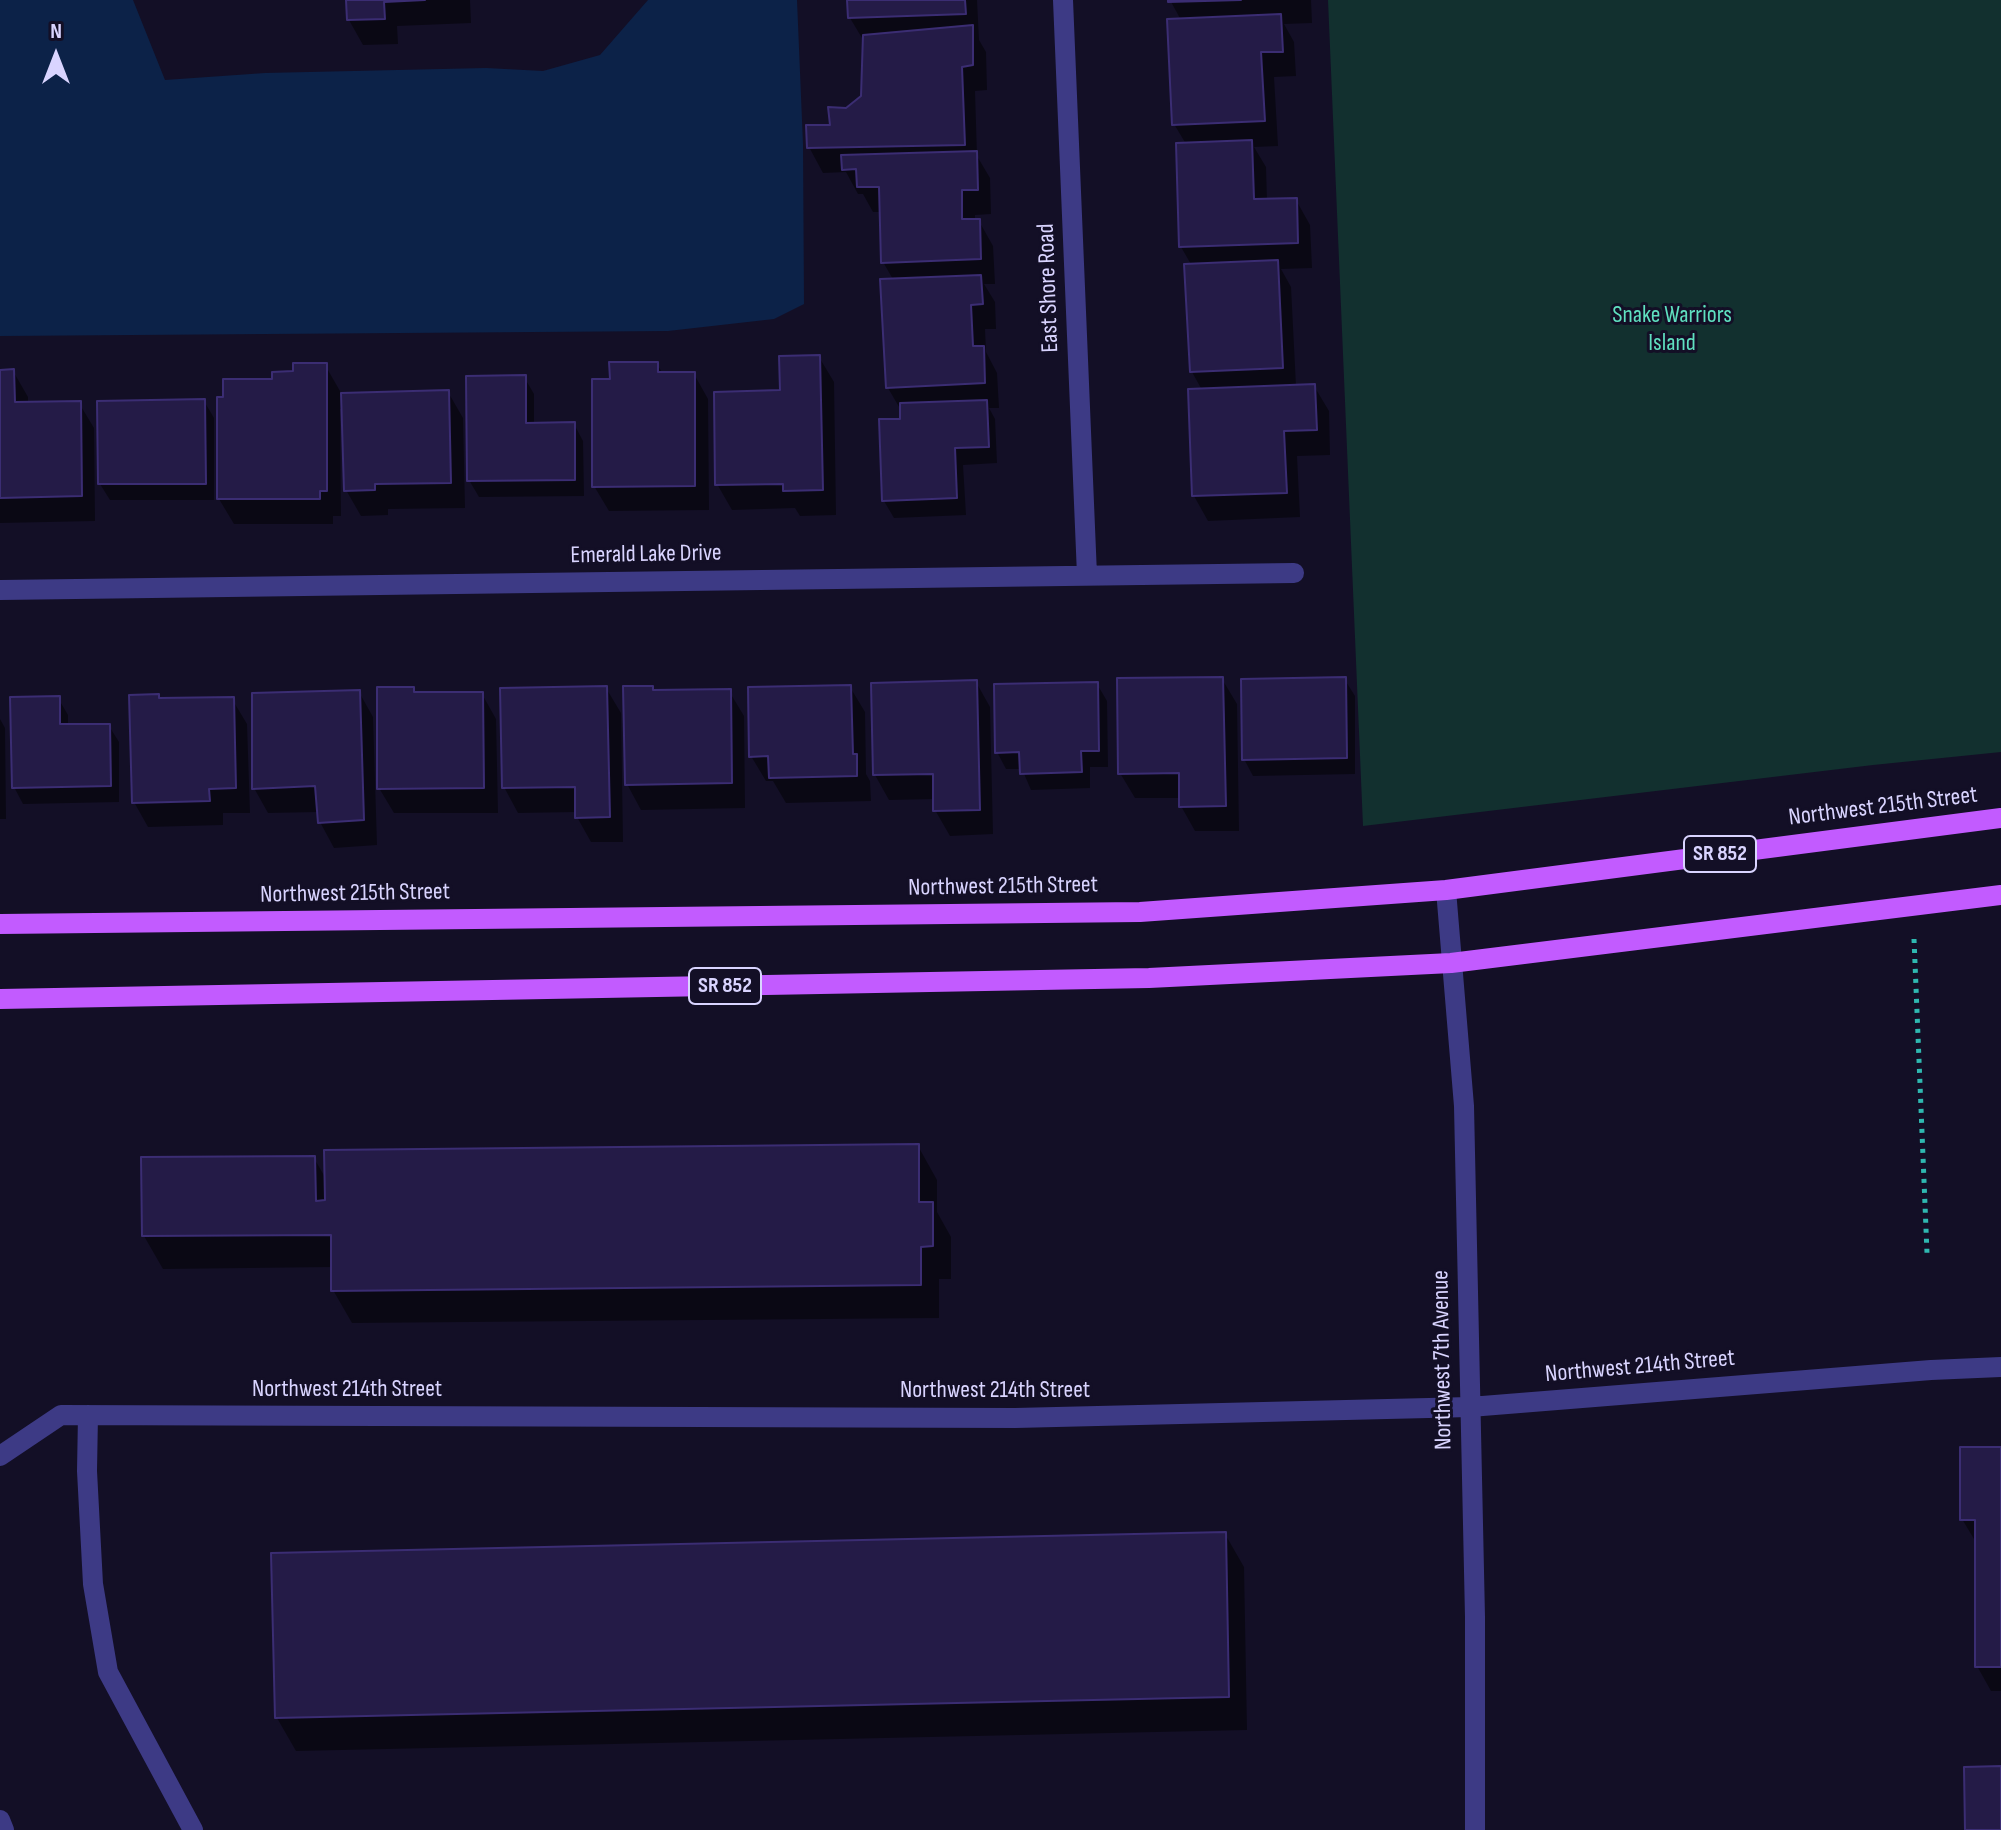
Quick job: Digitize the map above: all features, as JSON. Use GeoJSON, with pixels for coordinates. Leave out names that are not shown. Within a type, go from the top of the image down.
{"type":"FeatureCollection","features":[{"type":"Feature","properties":{"kind":"main road","name":"Northwest 215th Street"},"geometry":{"type":"LineString","coordinates":[[0,924],[1140,912],[1446,890],[2001,818]]}},
{"type":"Feature","properties":{"kind":"main road","name":"SR 852"},"geometry":{"type":"LineString","coordinates":[[0,999],[1149,978],[1451,963],[2001,895]]}},
{"type":"Feature","properties":{"kind":"street","name":"East Shore Road"},"geometry":{"type":"LineString","coordinates":[[1063,0],[1087,575]]}},
{"type":"Feature","properties":{"kind":"street","name":"Emerald Lake Drive"},"geometry":{"type":"LineString","coordinates":[[0,590],[1294,573]]}},
{"type":"Feature","properties":{"kind":"street","name":"Northwest 7th Avenue"},"geometry":{"type":"LineString","coordinates":[[1446,890],[1464,1106],[1475,1617],[1475,1830]]}},
{"type":"Feature","properties":{"kind":"street","name":"Northwest 214th Street"},"geometry":{"type":"LineString","coordinates":[[0,1456],[61,1415],[1015,1418],[1470,1407],[2001,1367]]}},
{"type":"Feature","properties":{"kind":"street"},"geometry":{"type":"LineString","coordinates":[[88,1415],[87,1471],[93,1584],[108,1672],[193,1830]]}},
{"type":"Feature","properties":{"kind":"street"},"geometry":{"type":"LineString","coordinates":[[0,1820],[4,1830]]}},
{"type":"Feature","properties":{"kind":"path"},"geometry":{"type":"LineString","coordinates":[[1913,905],[1927,1253]]}},
{"type":"Feature","properties":{"kind":"green space","name":"Snake Warriors Island"},"geometry":{"type":"Polygon","coordinates":[[[1328,0],[2001,0],[2001,752],[1363,826],[1328,0]]]}},
{"type":"Feature","properties":{"kind":"water"},"geometry":{"type":"Polygon","coordinates":[[[0,0],[133,0],[165,80],[265,73],[486,68],[543,71],[600,55],[648,0],[797,0],[803,144],[804,304],[774,319],[668,331],[0,336],[0,0]]]}},
{"type":"Feature","properties":{"kind":"building"},"geometry":{"type":"Polygon","coordinates":[[[346,0],[425,0],[384,2],[385,19],[347,20],[346,0]]]}},
{"type":"Feature","properties":{"kind":"building"},"geometry":{"type":"Polygon","coordinates":[[[847,0],[965,0],[966,14],[848,18],[847,0]]]}},
{"type":"Feature","properties":{"kind":"building"},"geometry":{"type":"Polygon","coordinates":[[[1168,0],[1241,0],[1168,2],[1168,0]]]}},
{"type":"Feature","properties":{"kind":"building"},"geometry":{"type":"Polygon","coordinates":[[[1281,14],[1283,52],[1261,52],[1265,121],[1172,125],[1167,19],[1281,14]]]}},
{"type":"Feature","properties":{"kind":"building"},"geometry":{"type":"Polygon","coordinates":[[[973,25],[973,65],[962,67],[965,145],[807,148],[806,125],[830,125],[828,107],[846,108],[861,96],[863,35],[973,25]]]}},
{"type":"Feature","properties":{"kind":"building"},"geometry":{"type":"Polygon","coordinates":[[[1252,140],[1254,199],[1297,198],[1298,243],[1179,247],[1176,143],[1252,140]]]}},
{"type":"Feature","properties":{"kind":"building"},"geometry":{"type":"Polygon","coordinates":[[[977,151],[978,190],[962,190],[962,219],[980,219],[981,259],[881,263],[879,187],[857,187],[856,169],[842,170],[841,155],[977,151]]]}},
{"type":"Feature","properties":{"kind":"building"},"geometry":{"type":"Polygon","coordinates":[[[1278,260],[1283,368],[1190,372],[1184,264],[1278,260]]]}},
{"type":"Feature","properties":{"kind":"building"},"geometry":{"type":"Polygon","coordinates":[[[981,275],[983,304],[971,305],[973,346],[984,346],[985,383],[886,388],[880,279],[981,275]]]}},
{"type":"Feature","properties":{"kind":"building"},"geometry":{"type":"Polygon","coordinates":[[[820,355],[823,490],[783,491],[783,484],[715,485],[714,392],[780,390],[779,356],[820,355]]]}},
{"type":"Feature","properties":{"kind":"building"},"geometry":{"type":"Polygon","coordinates":[[[609,362],[658,362],[658,372],[695,372],[695,486],[592,487],[592,379],[610,379],[609,362]]]}},
{"type":"Feature","properties":{"kind":"building"},"geometry":{"type":"Polygon","coordinates":[[[293,363],[327,363],[327,491],[320,491],[320,499],[217,499],[217,397],[223,397],[223,379],[272,379],[272,372],[293,371],[293,363]]]}},
{"type":"Feature","properties":{"kind":"building"},"geometry":{"type":"Polygon","coordinates":[[[14,369],[15,402],[81,401],[82,496],[0,498],[0,370],[14,369]]]}},
{"type":"Feature","properties":{"kind":"building"},"geometry":{"type":"Polygon","coordinates":[[[526,375],[526,423],[575,422],[575,480],[467,481],[466,376],[526,375]]]}},
{"type":"Feature","properties":{"kind":"building"},"geometry":{"type":"Polygon","coordinates":[[[1315,384],[1317,430],[1284,431],[1287,493],[1192,496],[1188,389],[1315,384]]]}},
{"type":"Feature","properties":{"kind":"building"},"geometry":{"type":"Polygon","coordinates":[[[449,390],[451,483],[375,484],[375,490],[344,491],[341,393],[449,390]]]}},
{"type":"Feature","properties":{"kind":"building"},"geometry":{"type":"Polygon","coordinates":[[[205,399],[206,484],[98,484],[97,401],[205,399]]]}},
{"type":"Feature","properties":{"kind":"building"},"geometry":{"type":"Polygon","coordinates":[[[987,400],[989,447],[955,448],[957,498],[882,501],[879,419],[900,419],[900,403],[987,400]]]}},
{"type":"Feature","properties":{"kind":"building"},"geometry":{"type":"Polygon","coordinates":[[[1223,677],[1226,806],[1179,807],[1179,773],[1118,774],[1117,678],[1223,677]]]}},
{"type":"Feature","properties":{"kind":"building"},"geometry":{"type":"Polygon","coordinates":[[[1346,677],[1347,758],[1242,760],[1241,679],[1346,677]]]}},
{"type":"Feature","properties":{"kind":"building"},"geometry":{"type":"Polygon","coordinates":[[[977,680],[980,810],[933,811],[933,774],[873,775],[871,683],[977,680]]]}},
{"type":"Feature","properties":{"kind":"building"},"geometry":{"type":"Polygon","coordinates":[[[1098,682],[1099,751],[1081,751],[1082,772],[1020,774],[1019,752],[995,753],[994,684],[1098,682]]]}},
{"type":"Feature","properties":{"kind":"building"},"geometry":{"type":"Polygon","coordinates":[[[851,685],[853,754],[857,754],[857,776],[769,778],[768,756],[749,757],[748,687],[851,685]]]}},
{"type":"Feature","properties":{"kind":"building"},"geometry":{"type":"Polygon","coordinates":[[[607,686],[610,817],[575,818],[575,787],[502,788],[500,688],[607,686]]]}},
{"type":"Feature","properties":{"kind":"building"},"geometry":{"type":"Polygon","coordinates":[[[623,686],[653,686],[653,690],[731,689],[732,783],[625,785],[623,686]]]}},
{"type":"Feature","properties":{"kind":"building"},"geometry":{"type":"Polygon","coordinates":[[[377,687],[414,687],[414,692],[483,692],[484,788],[377,789],[377,687]]]}},
{"type":"Feature","properties":{"kind":"building"},"geometry":{"type":"Polygon","coordinates":[[[360,690],[364,820],[318,823],[315,786],[252,789],[252,693],[360,690]]]}},
{"type":"Feature","properties":{"kind":"building"},"geometry":{"type":"Polygon","coordinates":[[[159,694],[159,698],[234,697],[236,788],[209,789],[210,801],[132,803],[129,695],[159,694]]]}},
{"type":"Feature","properties":{"kind":"building"},"geometry":{"type":"Polygon","coordinates":[[[60,696],[60,724],[110,724],[111,786],[12,788],[10,697],[60,696]]]}},
{"type":"Feature","properties":{"kind":"building"},"geometry":{"type":"Polygon","coordinates":[[[919,1144],[919,1202],[933,1202],[933,1246],[921,1247],[921,1285],[331,1291],[331,1235],[142,1236],[141,1157],[315,1156],[316,1201],[325,1200],[324,1150],[919,1144]]]}},
{"type":"Feature","properties":{"kind":"building"},"geometry":{"type":"Polygon","coordinates":[[[1960,1447],[2001,1447],[2001,1667],[1975,1667],[1975,1520],[1960,1520],[1960,1447]]]}},
{"type":"Feature","properties":{"kind":"building"},"geometry":{"type":"Polygon","coordinates":[[[1226,1532],[1229,1697],[275,1718],[271,1553],[1226,1532]]]}},
{"type":"Feature","properties":{"kind":"building"},"geometry":{"type":"Polygon","coordinates":[[[2001,1766],[2001,1830],[1965,1830],[1964,1767],[2001,1766]]]}}]}
